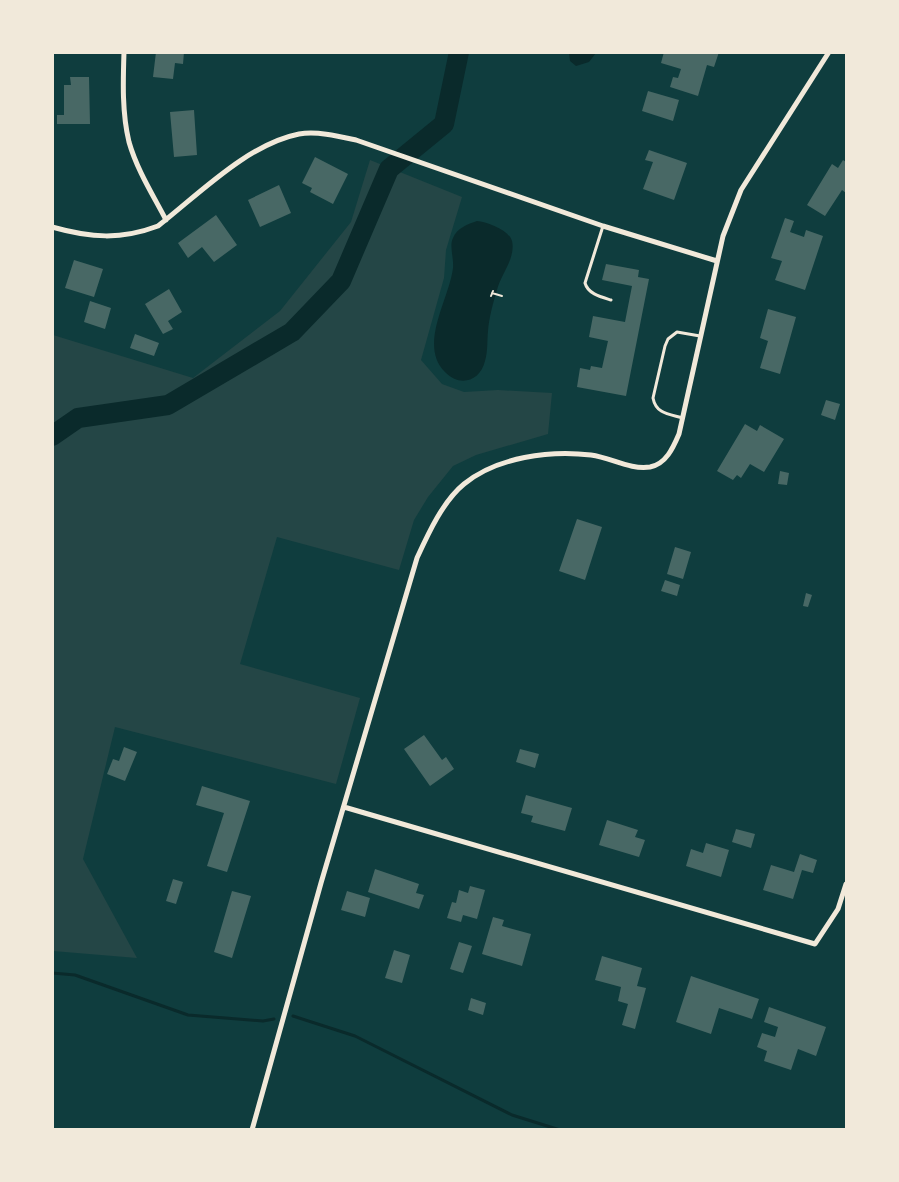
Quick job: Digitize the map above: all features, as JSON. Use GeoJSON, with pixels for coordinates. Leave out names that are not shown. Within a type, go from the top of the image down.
{"type":"FeatureCollection","features":[{"type":"Feature","properties":{"kind":"street"},"geometry":{"type":"LineString","coordinates":[[124,52],[123,91],[129,142],[137,163],[166,220]]}},
{"type":"Feature","properties":{"kind":"street"},"geometry":{"type":"LineString","coordinates":[[252,1130],[417,558],[432,525],[463,485],[493,466],[545,455],[589,455],[615,459],[631,468],[651,467],[663,460],[670,452],[679,434],[683,418],[723,236],[741,190],[829,52]]}},
{"type":"Feature","properties":{"kind":"street"},"geometry":{"type":"LineString","coordinates":[[52,227],[90,235],[124,236],[158,226],[238,163],[272,143],[300,134],[334,136],[356,140],[603,226],[717,261]]}},
{"type":"Feature","properties":{"kind":"street"},"geometry":{"type":"LineString","coordinates":[[344,807],[815,944],[838,909],[846,884]]}},
{"type":"Feature","properties":{"kind":"lane"},"geometry":{"type":"LineString","coordinates":[[603,226],[585,283],[586,288],[596,295],[611,300]]}},
{"type":"Feature","properties":{"kind":"lane"},"geometry":{"type":"LineString","coordinates":[[683,418],[658,410],[653,398],[668,339],[677,332],[700,336]]}},
{"type":"Feature","properties":{"kind":"path"},"geometry":{"type":"LineString","coordinates":[[492,293],[502,296]]}},
{"type":"Feature","properties":{"kind":"shaded area"},"geometry":{"type":"Polygon","coordinates":[[[569,52],[596,53],[589,62],[576,66],[570,61],[569,52]]]}},
{"type":"Feature","properties":{"kind":"shaded area"},"geometry":{"type":"Polygon","coordinates":[[[370,160],[462,197],[446,250],[444,278],[421,360],[442,384],[464,392],[498,390],[552,393],[548,434],[476,455],[453,466],[428,497],[414,520],[399,570],[277,537],[240,664],[360,698],[336,784],[115,727],[83,859],[137,958],[53,951],[53,335],[193,378],[280,311],[351,222],[370,160]]]}},
{"type":"Feature","properties":{"kind":"shaded area"},"geometry":{"type":"Polygon","coordinates":[[[477,221],[492,225],[507,233],[513,247],[493,305],[485,361],[479,374],[474,378],[462,381],[451,377],[437,361],[434,349],[435,336],[437,322],[453,268],[451,245],[453,238],[460,229],[477,221]]]}},
{"type":"Feature","properties":{"kind":"building"},"geometry":{"type":"Polygon","coordinates":[[[156,52],[184,52],[183,64],[175,63],[173,79],[153,77],[156,52]]]}},
{"type":"Feature","properties":{"kind":"building"},"geometry":{"type":"Polygon","coordinates":[[[664,52],[719,52],[714,67],[707,65],[698,96],[670,87],[673,77],[678,78],[681,69],[661,63],[664,52]]]}},
{"type":"Feature","properties":{"kind":"building"},"geometry":{"type":"Polygon","coordinates":[[[70,77],[89,77],[90,124],[57,124],[57,115],[64,115],[64,85],[71,85],[70,77]]]}},
{"type":"Feature","properties":{"kind":"building"},"geometry":{"type":"Polygon","coordinates":[[[648,91],[679,100],[673,121],[642,111],[648,91]]]}},
{"type":"Feature","properties":{"kind":"building"},"geometry":{"type":"Polygon","coordinates":[[[194,110],[197,155],[174,157],[170,112],[194,110]]]}},
{"type":"Feature","properties":{"kind":"building"},"geometry":{"type":"Polygon","coordinates":[[[649,150],[687,163],[674,200],[643,189],[653,162],[645,160],[649,150]]]}},
{"type":"Feature","properties":{"kind":"building"},"geometry":{"type":"Polygon","coordinates":[[[315,157],[348,174],[333,204],[310,192],[312,188],[302,183],[315,157]]]}},
{"type":"Feature","properties":{"kind":"building"},"geometry":{"type":"Polygon","coordinates":[[[843,160],[846,162],[846,193],[842,190],[825,216],[807,205],[832,164],[838,168],[843,160]]]}},
{"type":"Feature","properties":{"kind":"building"},"geometry":{"type":"Polygon","coordinates":[[[279,185],[291,213],[260,227],[248,200],[279,185]]]}},
{"type":"Feature","properties":{"kind":"building"},"geometry":{"type":"Polygon","coordinates":[[[216,215],[237,245],[214,262],[202,247],[188,258],[178,243],[216,215]]]}},
{"type":"Feature","properties":{"kind":"building"},"geometry":{"type":"Polygon","coordinates":[[[785,218],[794,221],[790,232],[804,237],[806,230],[823,236],[805,290],[775,280],[782,261],[771,258],[785,218]]]}},
{"type":"Feature","properties":{"kind":"building"},"geometry":{"type":"Polygon","coordinates":[[[74,260],[103,269],[94,297],[65,288],[74,260]]]}},
{"type":"Feature","properties":{"kind":"building"},"geometry":{"type":"Polygon","coordinates":[[[606,264],[639,270],[638,277],[649,279],[626,396],[577,387],[580,368],[590,370],[591,366],[602,368],[608,341],[589,337],[593,316],[625,322],[632,286],[602,280],[606,264]]]}},
{"type":"Feature","properties":{"kind":"building"},"geometry":{"type":"Polygon","coordinates":[[[169,289],[182,312],[168,321],[173,329],[163,334],[145,304],[169,289]]]}},
{"type":"Feature","properties":{"kind":"building"},"geometry":{"type":"Polygon","coordinates":[[[90,301],[111,308],[105,329],[84,322],[90,301]]]}},
{"type":"Feature","properties":{"kind":"building"},"geometry":{"type":"Polygon","coordinates":[[[768,309],[796,317],[780,374],[760,368],[768,341],[760,338],[768,309]]]}},
{"type":"Feature","properties":{"kind":"building"},"geometry":{"type":"Polygon","coordinates":[[[135,334],[159,343],[154,356],[130,348],[135,334]]]}},
{"type":"Feature","properties":{"kind":"building"},"geometry":{"type":"Polygon","coordinates":[[[826,400],[840,404],[835,420],[821,415],[826,400]]]}},
{"type":"Feature","properties":{"kind":"building"},"geometry":{"type":"Polygon","coordinates":[[[745,424],[757,431],[760,425],[784,439],[764,472],[750,464],[741,478],[737,475],[733,480],[717,471],[745,424]]]}},
{"type":"Feature","properties":{"kind":"building"},"geometry":{"type":"Polygon","coordinates":[[[780,471],[789,473],[787,485],[778,484],[780,471]]]}},
{"type":"Feature","properties":{"kind":"building"},"geometry":{"type":"Polygon","coordinates":[[[577,519],[602,527],[585,580],[559,571],[577,519]]]}},
{"type":"Feature","properties":{"kind":"building"},"geometry":{"type":"Polygon","coordinates":[[[675,547],[691,552],[683,579],[667,574],[675,547]]]}},
{"type":"Feature","properties":{"kind":"building"},"geometry":{"type":"Polygon","coordinates":[[[665,580],[680,585],[677,596],[661,591],[665,580]]]}},
{"type":"Feature","properties":{"kind":"building"},"geometry":{"type":"Polygon","coordinates":[[[806,593],[812,595],[808,607],[803,606],[806,593]]]}},
{"type":"Feature","properties":{"kind":"building"},"geometry":{"type":"Polygon","coordinates":[[[424,735],[442,760],[446,757],[454,769],[430,786],[404,749],[424,735]]]}},
{"type":"Feature","properties":{"kind":"building"},"geometry":{"type":"Polygon","coordinates":[[[124,747],[137,752],[125,781],[107,774],[113,759],[119,761],[124,747]]]}},
{"type":"Feature","properties":{"kind":"building"},"geometry":{"type":"Polygon","coordinates":[[[520,749],[539,754],[535,768],[516,762],[520,749]]]}},
{"type":"Feature","properties":{"kind":"building"},"geometry":{"type":"Polygon","coordinates":[[[202,786],[250,801],[227,872],[207,866],[224,813],[196,805],[202,786]]]}},
{"type":"Feature","properties":{"kind":"building"},"geometry":{"type":"Polygon","coordinates":[[[526,795],[572,808],[565,831],[531,822],[533,816],[521,813],[526,795]]]}},
{"type":"Feature","properties":{"kind":"building"},"geometry":{"type":"Polygon","coordinates":[[[607,820],[638,830],[635,837],[645,840],[639,857],[599,845],[607,820]]]}},
{"type":"Feature","properties":{"kind":"building"},"geometry":{"type":"Polygon","coordinates":[[[736,829],[755,834],[751,848],[732,842],[736,829]]]}},
{"type":"Feature","properties":{"kind":"building"},"geometry":{"type":"Polygon","coordinates":[[[706,843],[729,850],[721,877],[686,866],[691,849],[703,853],[706,843]]]}},
{"type":"Feature","properties":{"kind":"building"},"geometry":{"type":"Polygon","coordinates":[[[800,854],[817,860],[813,873],[802,870],[793,899],[763,890],[771,865],[794,872],[800,854]]]}},
{"type":"Feature","properties":{"kind":"building"},"geometry":{"type":"Polygon","coordinates":[[[375,869],[419,884],[416,893],[424,895],[419,909],[368,892],[375,869]]]}},
{"type":"Feature","properties":{"kind":"building"},"geometry":{"type":"Polygon","coordinates":[[[173,879],[183,882],[176,904],[166,901],[173,879]]]}},
{"type":"Feature","properties":{"kind":"building"},"geometry":{"type":"Polygon","coordinates":[[[470,886],[485,890],[477,919],[463,915],[461,922],[447,918],[452,902],[456,903],[459,890],[468,893],[470,886]]]}},
{"type":"Feature","properties":{"kind":"building"},"geometry":{"type":"Polygon","coordinates":[[[232,891],[251,896],[232,958],[214,952],[232,891]]]}},
{"type":"Feature","properties":{"kind":"building"},"geometry":{"type":"Polygon","coordinates":[[[347,891],[370,898],[365,917],[341,910],[347,891]]]}},
{"type":"Feature","properties":{"kind":"building"},"geometry":{"type":"Polygon","coordinates":[[[493,917],[504,920],[502,926],[531,934],[522,966],[482,954],[493,917]]]}},
{"type":"Feature","properties":{"kind":"building"},"geometry":{"type":"Polygon","coordinates":[[[459,942],[472,946],[463,973],[450,969],[459,942]]]}},
{"type":"Feature","properties":{"kind":"building"},"geometry":{"type":"Polygon","coordinates":[[[394,950],[410,955],[402,983],[385,978],[394,950]]]}},
{"type":"Feature","properties":{"kind":"building"},"geometry":{"type":"Polygon","coordinates":[[[602,956],[642,968],[637,986],[646,988],[635,1029],[622,1025],[628,1004],[618,1001],[621,987],[595,980],[602,956]]]}},
{"type":"Feature","properties":{"kind":"building"},"geometry":{"type":"Polygon","coordinates":[[[691,976],[759,999],[752,1019],[719,1008],[711,1034],[676,1022],[691,976]]]}},
{"type":"Feature","properties":{"kind":"building"},"geometry":{"type":"Polygon","coordinates":[[[471,998],[486,1003],[483,1015],[468,1010],[471,998]]]}},
{"type":"Feature","properties":{"kind":"building"},"geometry":{"type":"Polygon","coordinates":[[[769,1007],[826,1027],[816,1056],[798,1049],[791,1070],[764,1061],[767,1051],[757,1047],[762,1033],[775,1037],[778,1027],[764,1022],[769,1007]]]}},
{"type":"Feature","properties":{"kind":"waterway"},"geometry":{"type":"LineString","coordinates":[[52,436],[78,418],[168,405],[292,332],[341,281],[389,169],[444,124],[459,52]]}},
{"type":"Feature","properties":{"kind":"waterway"},"geometry":{"type":"LineString","coordinates":[[52,973],[75,975],[188,1015],[263,1021],[274,1019]]}},
{"type":"Feature","properties":{"kind":"waterway"},"geometry":{"type":"LineString","coordinates":[[293,1016],[355,1036],[512,1115],[560,1130]]}}]}
